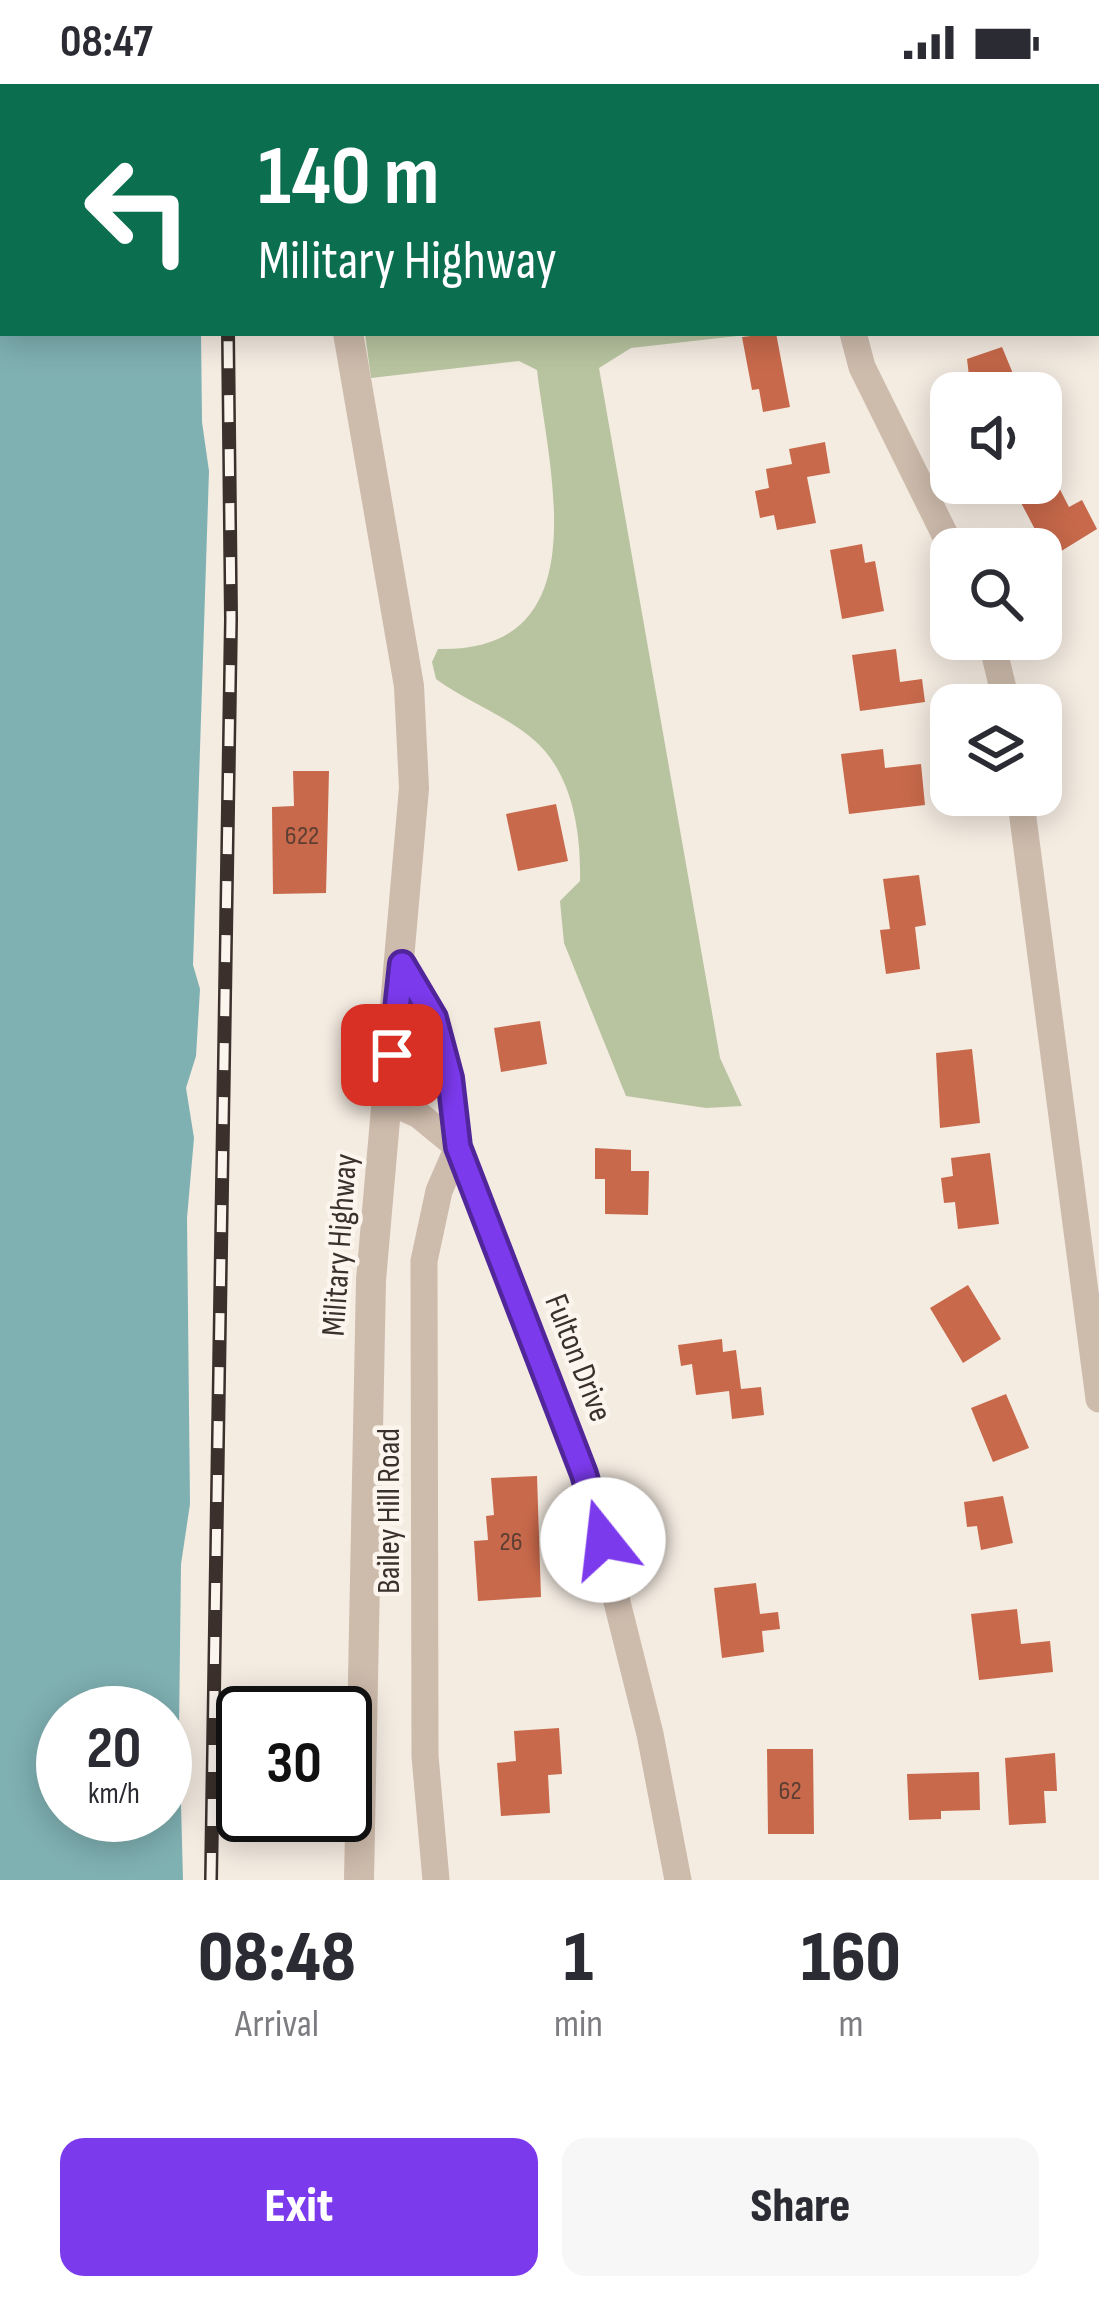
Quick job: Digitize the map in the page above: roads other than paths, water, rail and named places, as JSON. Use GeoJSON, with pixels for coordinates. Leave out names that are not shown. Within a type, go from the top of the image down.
{"type":"FeatureCollection","features":[{"type":"Feature","properties":{"kind":"street","name":"Military Highway"},"geometry":{"type":"LineString","coordinates":[[348,336],[410,686],[414,788],[371,1280],[359,1880]]}},
{"type":"Feature","properties":{"kind":"street"},"geometry":{"type":"LineString","coordinates":[[854,336],[862,367],[942,528]]}},
{"type":"Feature","properties":{"kind":"street"},"geometry":{"type":"LineString","coordinates":[[1023,816],[1099,1399]]}},
{"type":"Feature","properties":{"kind":"street","name":"Fulton Drive"},"geometry":{"type":"LineString","coordinates":[[402,964],[434,1018],[450,1078],[458,1147],[584,1474],[650,1734],[678,1880]]}},
{"type":"Feature","properties":{"kind":"street"},"geometry":{"type":"LineString","coordinates":[[386,1100],[419,1115],[458,1147]]}},
{"type":"Feature","properties":{"kind":"street","name":"Bailey Hill Road"},"geometry":{"type":"LineString","coordinates":[[436,1880],[425,1756],[424,1262],[439,1191],[458,1147]]}},
{"type":"Feature","properties":{"kind":"water"},"geometry":{"type":"Polygon","coordinates":[[[0,336],[201,336],[202,422],[209,471],[193,965],[200,989],[196,1056],[186,1088],[194,1138],[187,1218],[190,1504],[181,1564],[180,1686],[36,1686],[36,1842],[182,1842],[183,1880],[0,1880],[0,336]]]}},
{"type":"Feature","properties":{"kind":"railway"},"geometry":{"type":"LineString","coordinates":[[211,1880],[231,619],[228,336]]}}]}
